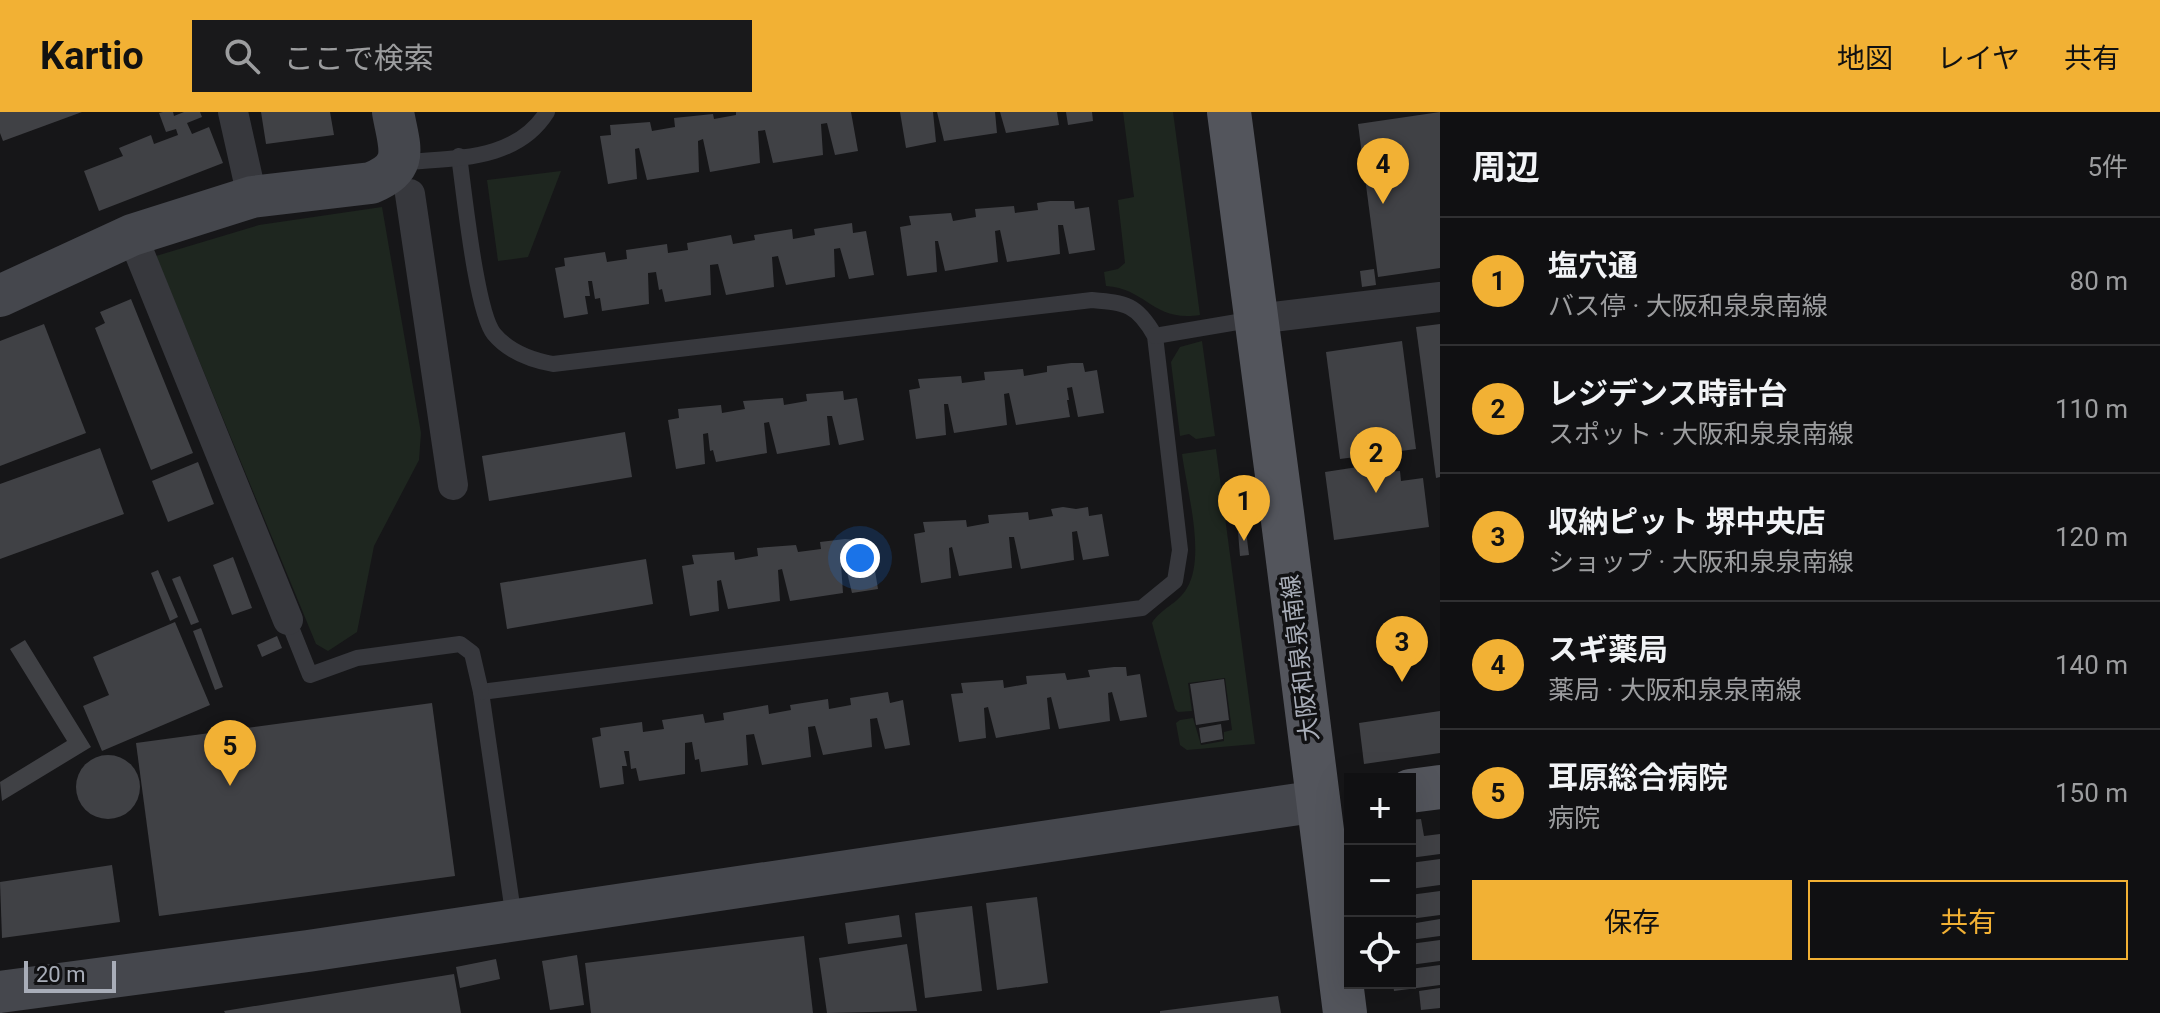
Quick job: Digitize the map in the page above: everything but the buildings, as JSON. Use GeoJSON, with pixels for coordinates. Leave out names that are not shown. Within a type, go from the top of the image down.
{"type":"FeatureCollection","features":[{"type":"Feature","properties":{"kind":"main road","name":"大阪和泉泉南線"},"geometry":{"type":"LineString","coordinates":[[1229,112],[1256,319],[1334,800],[1345,1013]]}},
{"type":"Feature","properties":{"kind":"main road"},"geometry":{"type":"LineString","coordinates":[[1416,790],[1440,787]]}},
{"type":"Feature","properties":{"kind":"street"},"geometry":{"type":"LineString","coordinates":[[233,112],[252,197]]}},
{"type":"Feature","properties":{"kind":"street"},"geometry":{"type":"LineString","coordinates":[[393,112],[453,485]]}},
{"type":"Feature","properties":{"kind":"street"},"geometry":{"type":"LineString","coordinates":[[0,296],[132,235],[252,197],[371,183],[389,176],[404,178]]}},
{"type":"Feature","properties":{"kind":"street"},"geometry":{"type":"LineString","coordinates":[[132,235],[288,620]]}},
{"type":"Feature","properties":{"kind":"street"},"geometry":{"type":"LineString","coordinates":[[1256,319],[1440,297]]}},
{"type":"Feature","properties":{"kind":"street"},"geometry":{"type":"LineString","coordinates":[[0,992],[308,951],[1334,800]]}},
{"type":"Feature","properties":{"kind":"lane"},"geometry":{"type":"LineString","coordinates":[[404,178],[459,156],[496,153],[520,141],[542,121],[547,112]]}},
{"type":"Feature","properties":{"kind":"lane"},"geometry":{"type":"LineString","coordinates":[[459,156],[482,304],[493,333],[526,359],[553,364],[1092,300],[1124,303],[1146,320],[1155,336],[1180,550],[1175,581],[1142,608],[481,692]]}},
{"type":"Feature","properties":{"kind":"lane"},"geometry":{"type":"LineString","coordinates":[[1155,336],[1256,319]]}},
{"type":"Feature","properties":{"kind":"lane"},"geometry":{"type":"LineString","coordinates":[[288,620],[310,675],[357,658],[460,644],[472,653],[481,692],[514,921]]}},
{"type":"Feature","properties":{"kind":"shaded area"},"geometry":{"type":"Polygon","coordinates":[[[1123,112],[1173,112],[1200,315],[1171,314],[1132,293],[1106,286],[1104,272],[1118,269],[1125,263],[1118,200],[1134,197],[1123,112]]]}},
{"type":"Feature","properties":{"kind":"shaded area"},"geometry":{"type":"Polygon","coordinates":[[[561,171],[528,257],[498,261],[487,180],[561,171]]]}},
{"type":"Feature","properties":{"kind":"shaded area"},"geometry":{"type":"Polygon","coordinates":[[[382,207],[421,433],[419,460],[374,546],[357,632],[328,651],[316,644],[156,256],[259,225],[382,207]]]}},
{"type":"Feature","properties":{"kind":"shaded area"},"geometry":{"type":"Polygon","coordinates":[[[1202,341],[1215,436],[1196,439],[1189,434],[1180,436],[1171,362],[1180,347],[1202,341]]]}},
{"type":"Feature","properties":{"kind":"shaded area"},"geometry":{"type":"Polygon","coordinates":[[[1216,449],[1255,744],[1187,750],[1180,745],[1176,723],[1180,720],[1193,718],[1201,745],[1224,741],[1224,732],[1232,730],[1225,678],[1188,683],[1192,711],[1178,712],[1152,623],[1183,594],[1195,559],[1194,523],[1182,454],[1216,449]]]}},
{"type":"Feature","properties":{"kind":"place","name":"スギ薬局"},"geometry":{"type":"Point","coordinates":[1383,204]}},
{"type":"Feature","properties":{"kind":"place","name":"レジデンス時計台"},"geometry":{"type":"Point","coordinates":[1376,493]}},
{"type":"Feature","properties":{"kind":"place","name":"塩穴通"},"geometry":{"type":"Point","coordinates":[1244,541]}},
{"type":"Feature","properties":{"kind":"place","name":"収納ピット 堺中央店"},"geometry":{"type":"Point","coordinates":[1402,682]}},
{"type":"Feature","properties":{"kind":"place","name":"耳原総合病院"},"geometry":{"type":"Point","coordinates":[230,786]}}]}
